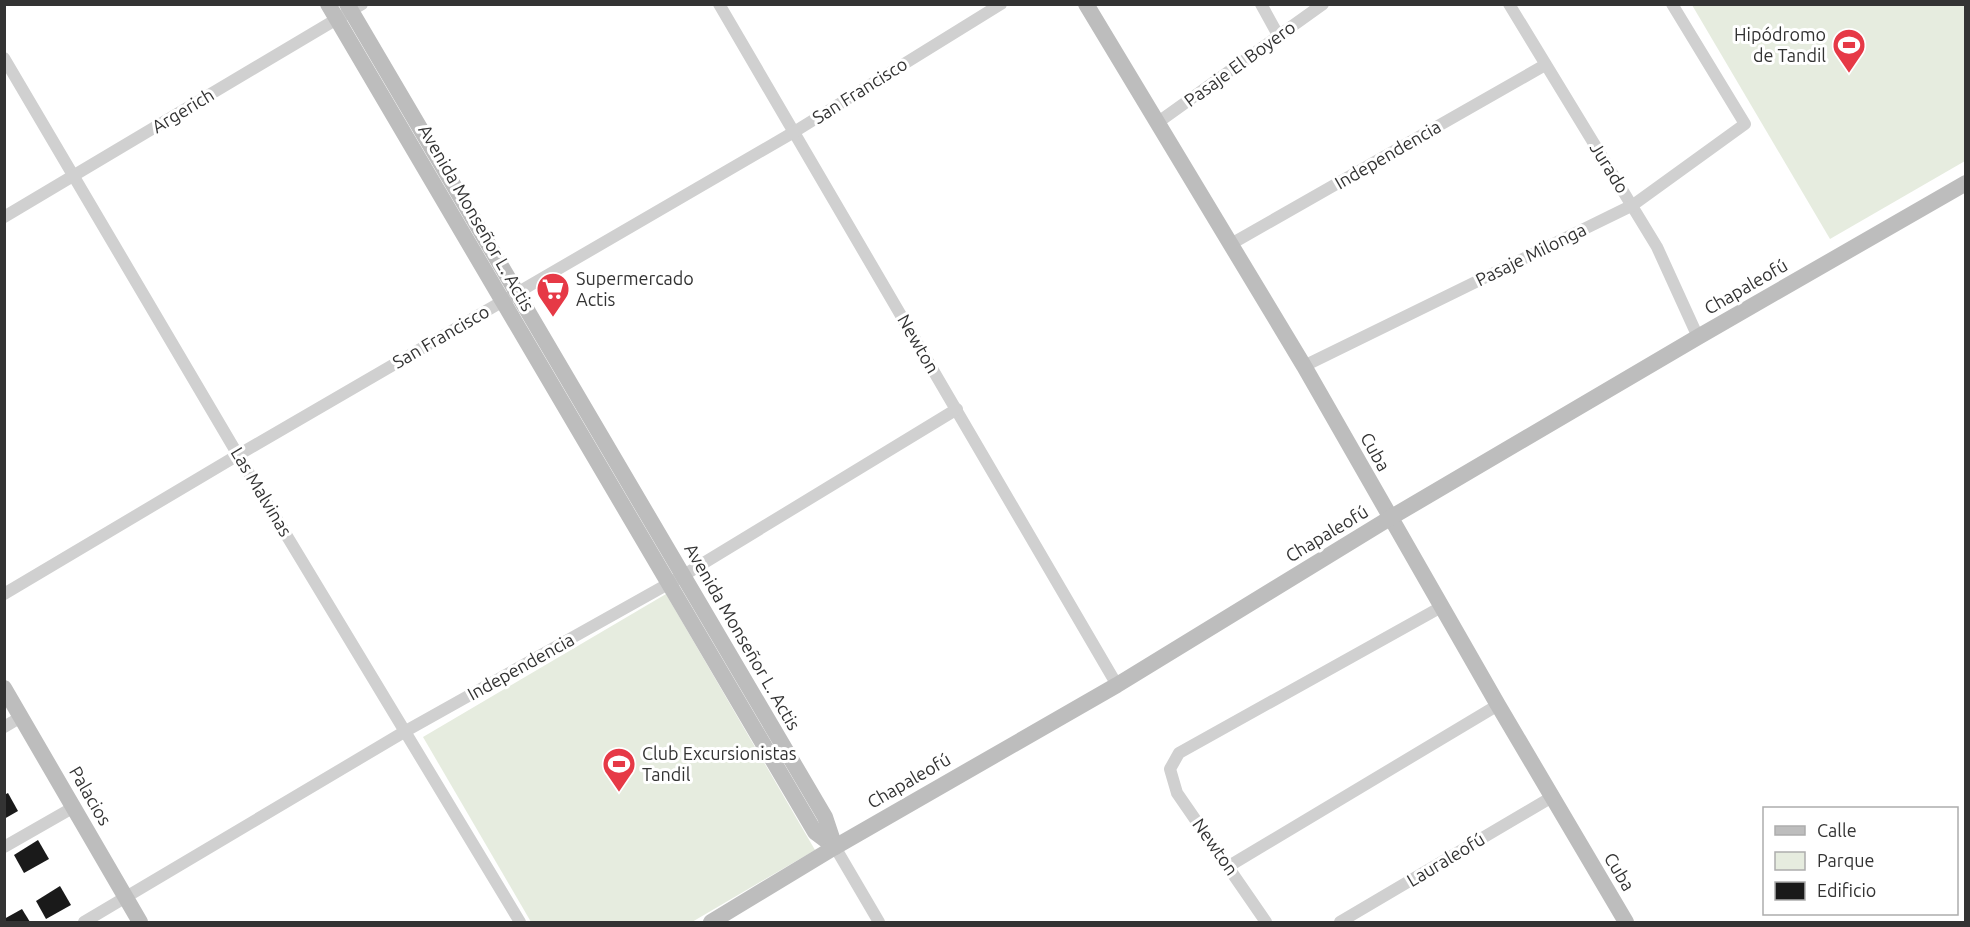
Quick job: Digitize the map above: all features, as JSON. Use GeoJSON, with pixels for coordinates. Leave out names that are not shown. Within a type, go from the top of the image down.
{"type":"FeatureCollection","features":[{"type":"Feature","properties":{"kind":"street","name":"Newton"},"geometry":{"type":"LineString","coordinates":[[719,4],[1117,685]]}},
{"type":"Feature","properties":{"kind":"street","name":"San Francisco"},"geometry":{"type":"LineString","coordinates":[[4,594],[238,455],[794,132],[1001,4]]}},
{"type":"Feature","properties":{"kind":"street","name":"Cuba"},"geometry":{"type":"LineString","coordinates":[[1086,4],[1304,366],[1498,705],[1626,922]]}},
{"type":"Feature","properties":{"kind":"street"},"geometry":{"type":"LineString","coordinates":[[1261,4],[1278,35]]}},
{"type":"Feature","properties":{"kind":"street","name":"Pasaje El Boyero"},"geometry":{"type":"LineString","coordinates":[[1157,123],[1323,4]]}},
{"type":"Feature","properties":{"kind":"street","name":"Jurado"},"geometry":{"type":"LineString","coordinates":[[1509,4],[1657,247],[1698,337]]}},
{"type":"Feature","properties":{"kind":"street","name":"Pasaje Milonga"},"geometry":{"type":"LineString","coordinates":[[1304,366],[1632,205],[1745,124],[1672,4]]}},
{"type":"Feature","properties":{"kind":"street","name":"Argerich"},"geometry":{"type":"LineString","coordinates":[[4,217],[345,9]]}},
{"type":"Feature","properties":{"kind":"street","name":"Avenida Monseñor L. Actis"},"geometry":{"type":"LineString","coordinates":[[345,9],[510,297],[668,584],[815,832],[835,847]]}},
{"type":"Feature","properties":{"kind":"street","name":"Las Malvinas"},"geometry":{"type":"LineString","coordinates":[[4,58],[238,455],[520,922]]}},
{"type":"Feature","properties":{"kind":"street","name":"Independencia"},"geometry":{"type":"LineString","coordinates":[[1231,244],[1545,65]]}},
{"type":"Feature","properties":{"kind":"street","name":"Chapaleofú"},"geometry":{"type":"LineString","coordinates":[[711,922],[835,847],[1117,685],[1390,518],[1965,183]]}},
{"type":"Feature","properties":{"kind":"street","name":"Avenida Monseñor L. Actis"},"geometry":{"type":"LineString","coordinates":[[510,297],[684,575],[825,817],[835,847]]}},
{"type":"Feature","properties":{"kind":"street","name":"Independencia"},"geometry":{"type":"LineString","coordinates":[[84,922],[404,732],[684,575],[957,409]]}},
{"type":"Feature","properties":{"kind":"street","name":"Newton"},"geometry":{"type":"LineString","coordinates":[[1266,922],[1177,793],[1170,769],[1179,753],[1443,606]]}},
{"type":"Feature","properties":{"kind":"street","name":"Palacios"},"geometry":{"type":"LineString","coordinates":[[4,688],[140,922]]}},
{"type":"Feature","properties":{"kind":"street"},"geometry":{"type":"LineString","coordinates":[[1228,866],[1498,705]]}},
{"type":"Feature","properties":{"kind":"street"},"geometry":{"type":"LineString","coordinates":[[4,727],[21,717]]}},
{"type":"Feature","properties":{"kind":"street","name":"Lauraleofú"},"geometry":{"type":"LineString","coordinates":[[1340,922],[1552,797]]}},
{"type":"Feature","properties":{"kind":"street"},"geometry":{"type":"LineString","coordinates":[[4,847],[74,807]]}},
{"type":"Feature","properties":{"kind":"street"},"geometry":{"type":"LineString","coordinates":[[835,847],[879,922]]}},
{"type":"Feature","properties":{"kind":"green space","name":"Hipódromo de Tandil"},"geometry":{"type":"Polygon","coordinates":[[[1692,5],[1965,5],[1965,161],[1830,239],[1692,5]]]}},
{"type":"Feature","properties":{"kind":"green space","name":"Club Excursionistas Tandil"},"geometry":{"type":"Polygon","coordinates":[[[666,594],[815,850],[692,922],[531,922],[423,737],[666,594]]]}},
{"type":"Feature","properties":{"kind":"building"},"geometry":{"type":"Polygon","coordinates":[[[8,793],[18,811],[4,819],[4,795],[8,793]]]}},
{"type":"Feature","properties":{"kind":"building"},"geometry":{"type":"Polygon","coordinates":[[[38,840],[49,859],[24,873],[14,855],[38,840]]]}},
{"type":"Feature","properties":{"kind":"building"},"geometry":{"type":"Polygon","coordinates":[[[60,886],[71,905],[46,919],[36,901],[60,886]]]}},
{"type":"Feature","properties":{"kind":"building"},"geometry":{"type":"Polygon","coordinates":[[[22,909],[30,922],[4,922],[4,919],[22,909]]]}},
{"type":"Feature","properties":{"kind":"place","name":"Hipódromo de Tandil"},"geometry":{"type":"Point","coordinates":[1849,74]}},
{"type":"Feature","properties":{"kind":"place","name":"Supermercado Actis"},"geometry":{"type":"Point","coordinates":[553,318]}},
{"type":"Feature","properties":{"kind":"place","name":"Club Excursionistas Tandil"},"geometry":{"type":"Point","coordinates":[619,793]}}]}
